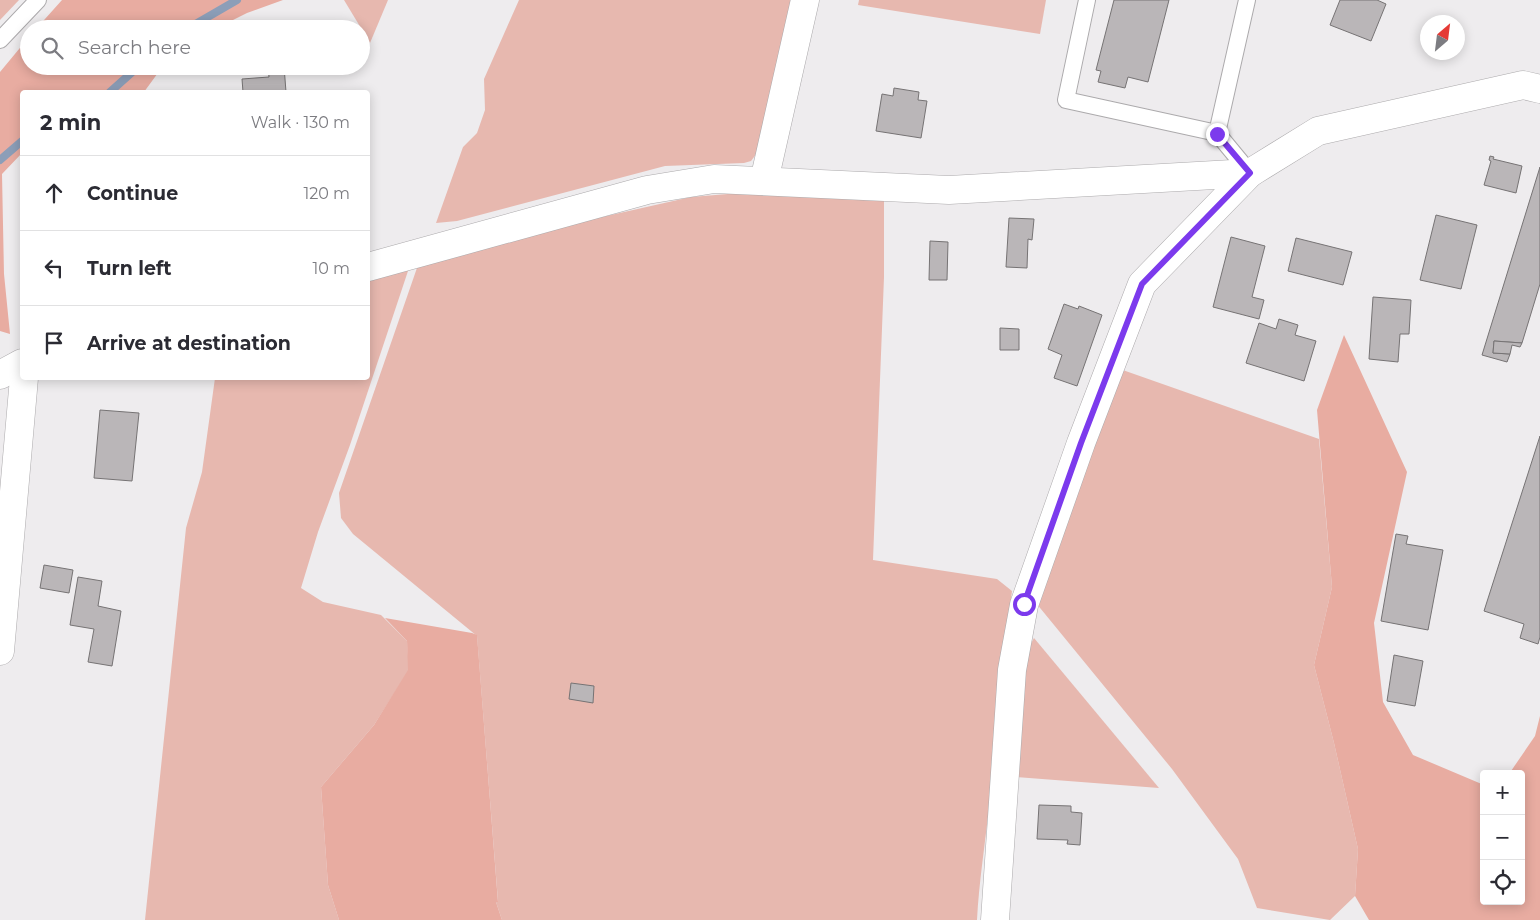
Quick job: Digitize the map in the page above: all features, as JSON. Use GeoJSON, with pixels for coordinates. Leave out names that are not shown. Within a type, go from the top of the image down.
{"type":"FeatureCollection","features":[{"type":"Feature","properties":{"kind":"street"},"geometry":{"type":"LineString","coordinates":[[764,182],[805,0]]}},
{"type":"Feature","properties":{"kind":"street"},"geometry":{"type":"LineString","coordinates":[[995,920],[1012,670],[1024,604],[1081,443],[1142,284],[1250,173],[1318,132],[1523,85],[1540,89]]}},
{"type":"Feature","properties":{"kind":"street"},"geometry":{"type":"LineString","coordinates":[[370,266],[647,190],[714,179],[950,190],[1250,173]]}},
{"type":"Feature","properties":{"kind":"street"},"geometry":{"type":"LineString","coordinates":[[0,352],[20,361]]}},
{"type":"Feature","properties":{"kind":"street"},"geometry":{"type":"LineString","coordinates":[[0,375],[20,363]]}},
{"type":"Feature","properties":{"kind":"street"},"geometry":{"type":"LineString","coordinates":[[0,651],[24,380]]}},
{"type":"Feature","properties":{"kind":"lane"},"geometry":{"type":"LineString","coordinates":[[0,40],[38,0]]}},
{"type":"Feature","properties":{"kind":"lane"},"geometry":{"type":"LineString","coordinates":[[1087,0],[1066,100],[1217,134],[1250,173]]}},
{"type":"Feature","properties":{"kind":"lane"},"geometry":{"type":"LineString","coordinates":[[1217,134],[1247,0]]}},
{"type":"Feature","properties":{"kind":"shaded area"},"geometry":{"type":"Polygon","coordinates":[[[0,0],[19,0],[0,20],[0,0]]]}},
{"type":"Feature","properties":{"kind":"shaded area"},"geometry":{"type":"Polygon","coordinates":[[[62,0],[283,0],[233,20],[44,20],[62,0]]]}},
{"type":"Feature","properties":{"kind":"shaded area"},"geometry":{"type":"Polygon","coordinates":[[[344,0],[388,0],[370,43],[370,20],[356,20],[344,0]]]}},
{"type":"Feature","properties":{"kind":"shaded area"},"geometry":{"type":"Polygon","coordinates":[[[519,0],[795,0],[757,153],[751,161],[744,163],[665,166],[457,221],[436,223],[463,147],[477,133],[485,110],[484,79],[519,0]]]}},
{"type":"Feature","properties":{"kind":"shaded area"},"geometry":{"type":"Polygon","coordinates":[[[859,0],[1046,0],[1040,34],[858,5],[859,0]]]}},
{"type":"Feature","properties":{"kind":"shaded area"},"geometry":{"type":"Polygon","coordinates":[[[20,48],[20,75],[156,75],[145,90],[20,90],[20,155],[2,174],[4,274],[10,334],[0,331],[0,72],[20,48]]]}},
{"type":"Feature","properties":{"kind":"shaded area"},"geometry":{"type":"Polygon","coordinates":[[[740,193],[795,193],[884,201],[884,277],[873,560],[997,579],[1012,591],[977,920],[502,920],[496,902],[498,901],[477,636],[353,534],[341,518],[339,493],[418,265],[513,237],[691,197],[740,193]]]}},
{"type":"Feature","properties":{"kind":"shaded area"},"geometry":{"type":"Polygon","coordinates":[[[409,268],[350,445],[318,532],[301,588],[323,602],[381,615],[407,641],[409,670],[374,725],[321,787],[328,885],[339,920],[145,920],[186,528],[202,472],[215,380],[370,380],[370,277],[409,268]]]}},
{"type":"Feature","properties":{"kind":"shaded area"},"geometry":{"type":"Polygon","coordinates":[[[1344,335],[1407,472],[1374,623],[1383,702],[1413,755],[1480,783],[1480,905],[1525,905],[1525,770],[1512,770],[1535,736],[1540,716],[1540,920],[1369,920],[1355,896],[1358,849],[1314,665],[1332,587],[1317,410],[1344,335]]]}},
{"type":"Feature","properties":{"kind":"shaded area"},"geometry":{"type":"Polygon","coordinates":[[[1117,368],[1319,439],[1332,587],[1314,665],[1358,849],[1355,896],[1330,920],[1257,908],[1238,859],[1172,769],[1036,603],[1117,368]]]}},
{"type":"Feature","properties":{"kind":"shaded area"},"geometry":{"type":"Polygon","coordinates":[[[385,618],[477,635],[498,902],[496,902],[502,920],[339,920],[328,885],[321,787],[374,725],[408,670],[407,641],[385,618]]]}},
{"type":"Feature","properties":{"kind":"shaded area"},"geometry":{"type":"Polygon","coordinates":[[[1034,638],[1159,788],[1016,777],[1027,651],[1034,638]]]}},
{"type":"Feature","properties":{"kind":"building"},"geometry":{"type":"Polygon","coordinates":[[[1114,0],[1169,0],[1148,82],[1128,77],[1125,88],[1098,82],[1101,71],[1096,70],[1114,0]]]}},
{"type":"Feature","properties":{"kind":"building"},"geometry":{"type":"Polygon","coordinates":[[[1340,0],[1377,0],[1386,4],[1371,41],[1330,25],[1340,0]]]}},
{"type":"Feature","properties":{"kind":"building"},"geometry":{"type":"Polygon","coordinates":[[[269,75],[285,75],[286,90],[243,90],[242,79],[269,77],[269,75]]]}},
{"type":"Feature","properties":{"kind":"building"},"geometry":{"type":"Polygon","coordinates":[[[894,88],[919,92],[918,100],[927,101],[921,138],[876,131],[882,94],[893,96],[894,88]]]}},
{"type":"Feature","properties":{"kind":"building"},"geometry":{"type":"Polygon","coordinates":[[[1490,156],[1494,157],[1493,159],[1522,166],[1516,193],[1484,185],[1491,161],[1489,160],[1490,156]]]}},
{"type":"Feature","properties":{"kind":"building"},"geometry":{"type":"Polygon","coordinates":[[[1540,167],[1540,284],[1522,343],[1494,341],[1493,353],[1510,354],[1507,362],[1482,355],[1540,167]]]}},
{"type":"Feature","properties":{"kind":"building"},"geometry":{"type":"Polygon","coordinates":[[[1436,215],[1477,225],[1461,289],[1420,280],[1436,215]]]}},
{"type":"Feature","properties":{"kind":"building"},"geometry":{"type":"Polygon","coordinates":[[[1009,218],[1034,219],[1032,240],[1028,239],[1027,268],[1006,267],[1009,218]]]}},
{"type":"Feature","properties":{"kind":"building"},"geometry":{"type":"Polygon","coordinates":[[[1231,237],[1265,246],[1252,297],[1264,300],[1259,319],[1213,307],[1231,237]]]}},
{"type":"Feature","properties":{"kind":"building"},"geometry":{"type":"Polygon","coordinates":[[[1296,238],[1352,252],[1343,285],[1288,271],[1296,238]]]}},
{"type":"Feature","properties":{"kind":"building"},"geometry":{"type":"Polygon","coordinates":[[[930,241],[948,242],[947,280],[929,280],[930,241]]]}},
{"type":"Feature","properties":{"kind":"building"},"geometry":{"type":"Polygon","coordinates":[[[1373,297],[1411,300],[1409,334],[1400,334],[1398,362],[1369,359],[1373,297]]]}},
{"type":"Feature","properties":{"kind":"building"},"geometry":{"type":"Polygon","coordinates":[[[1064,304],[1078,309],[1079,306],[1102,315],[1077,386],[1054,378],[1062,355],[1048,349],[1064,304]]]}},
{"type":"Feature","properties":{"kind":"building"},"geometry":{"type":"Polygon","coordinates":[[[1279,319],[1298,325],[1295,335],[1316,341],[1304,381],[1246,363],[1259,323],[1276,329],[1279,319]]]}},
{"type":"Feature","properties":{"kind":"building"},"geometry":{"type":"Polygon","coordinates":[[[1000,328],[1019,329],[1019,350],[1000,350],[1000,328]]]}},
{"type":"Feature","properties":{"kind":"building"},"geometry":{"type":"Polygon","coordinates":[[[1494,341],[1522,343],[1520,347],[1512,345],[1510,354],[1493,353],[1494,341]]]}},
{"type":"Feature","properties":{"kind":"building"},"geometry":{"type":"Polygon","coordinates":[[[100,410],[139,413],[132,481],[94,478],[100,410]]]}},
{"type":"Feature","properties":{"kind":"building"},"geometry":{"type":"Polygon","coordinates":[[[1540,436],[1540,637],[1538,644],[1520,638],[1524,624],[1484,611],[1540,436]]]}},
{"type":"Feature","properties":{"kind":"building"},"geometry":{"type":"Polygon","coordinates":[[[1396,534],[1408,536],[1406,544],[1443,550],[1428,630],[1381,621],[1396,534]]]}},
{"type":"Feature","properties":{"kind":"building"},"geometry":{"type":"Polygon","coordinates":[[[44,565],[73,570],[69,593],[40,588],[44,565]]]}},
{"type":"Feature","properties":{"kind":"building"},"geometry":{"type":"Polygon","coordinates":[[[78,577],[102,581],[98,606],[121,611],[112,666],[88,662],[94,629],[70,625],[78,577]]]}},
{"type":"Feature","properties":{"kind":"building"},"geometry":{"type":"Polygon","coordinates":[[[1394,655],[1423,661],[1415,706],[1387,701],[1394,655]]]}},
{"type":"Feature","properties":{"kind":"building"},"geometry":{"type":"Polygon","coordinates":[[[571,683],[594,686],[593,703],[569,699],[571,683]]]}},
{"type":"Feature","properties":{"kind":"building"},"geometry":{"type":"Polygon","coordinates":[[[1039,805],[1071,806],[1071,812],[1082,813],[1080,845],[1067,844],[1068,840],[1037,839],[1039,805]]]}},
{"type":"Feature","properties":{"kind":"waterway"},"geometry":{"type":"LineString","coordinates":[[203,20],[237,0]]}},
{"type":"Feature","properties":{"kind":"waterway"},"geometry":{"type":"LineString","coordinates":[[112,90],[129,75]]}},
{"type":"Feature","properties":{"kind":"waterway"},"geometry":{"type":"LineString","coordinates":[[0,160],[20,143]]}},
{"type":"Feature","properties":{"kind":"route"},"geometry":{"type":"LineString","coordinates":[[1024,604],[1081,443],[1142,284],[1250,173],[1217,134]]}}]}
